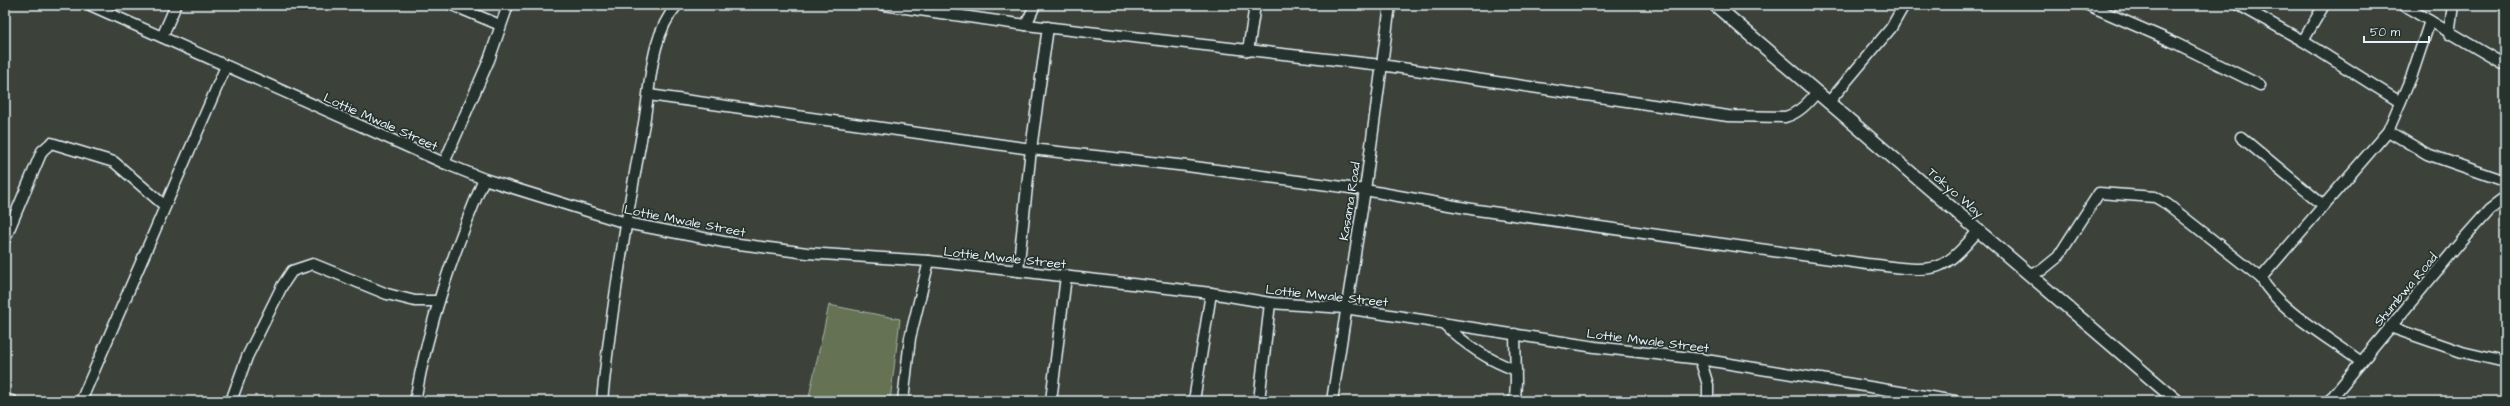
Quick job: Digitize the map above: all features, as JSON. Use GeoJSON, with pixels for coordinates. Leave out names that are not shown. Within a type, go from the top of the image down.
{"type":"FeatureCollection","features":[{"type":"Feature","properties":{"kind":"main road","name":"Tokyo Way"},"geometry":{"type":"LineString","coordinates":[[1715,5],[2177,401]]}},
{"type":"Feature","properties":{"kind":"street","name":"Lottie Mwale Street"},"geometry":{"type":"LineString","coordinates":[[90,5],[444,163],[484,179],[626,223],[724,242],[807,253],[929,261],[1018,270],[1211,293],[1270,303],[1345,308],[1443,322],[1595,347],[1700,359],[1955,401]]}},
{"type":"Feature","properties":{"kind":"street"},"geometry":{"type":"LineString","coordinates":[[162,37],[176,5]]}},
{"type":"Feature","properties":{"kind":"street"},"geometry":{"type":"LineString","coordinates":[[452,5],[500,25]]}},
{"type":"Feature","properties":{"kind":"street"},"geometry":{"type":"LineString","coordinates":[[444,163],[489,60],[508,5]]}},
{"type":"Feature","properties":{"kind":"street"},"geometry":{"type":"LineString","coordinates":[[602,401],[626,223],[657,42],[666,17],[677,5]]}},
{"type":"Feature","properties":{"kind":"street"},"geometry":{"type":"LineString","coordinates":[[884,5],[1026,25],[1381,65],[1728,116],[1785,117],[1794,114],[1807,105],[1817,92]]}},
{"type":"Feature","properties":{"kind":"street"},"geometry":{"type":"LineString","coordinates":[[1026,25],[1035,5]]}},
{"type":"Feature","properties":{"kind":"street"},"geometry":{"type":"LineString","coordinates":[[1248,51],[1255,5]]}},
{"type":"Feature","properties":{"kind":"street","name":"Kasama Road"},"geometry":{"type":"LineString","coordinates":[[1332,401],[1345,308],[1365,190],[1390,5]]}},
{"type":"Feature","properties":{"kind":"street"},"geometry":{"type":"LineString","coordinates":[[1829,102],[1891,28],[1904,5]]}},
{"type":"Feature","properties":{"kind":"street"},"geometry":{"type":"LineString","coordinates":[[2088,5],[2171,41],[2260,85]]}},
{"type":"Feature","properties":{"kind":"street"},"geometry":{"type":"LineString","coordinates":[[2238,5],[2303,41],[2400,102]]}},
{"type":"Feature","properties":{"kind":"street"},"geometry":{"type":"LineString","coordinates":[[2303,41],[2324,5]]}},
{"type":"Feature","properties":{"kind":"street"},"geometry":{"type":"LineString","coordinates":[[2403,5],[2449,34],[2505,65]]}},
{"type":"Feature","properties":{"kind":"street"},"geometry":{"type":"LineString","coordinates":[[2449,34],[2454,5]]}},
{"type":"Feature","properties":{"kind":"street"},"geometry":{"type":"LineString","coordinates":[[2261,278],[2388,131],[2430,21]]}},
{"type":"Feature","properties":{"kind":"street"},"geometry":{"type":"LineString","coordinates":[[1018,270],[1031,149],[1048,27]]}},
{"type":"Feature","properties":{"kind":"street"},"geometry":{"type":"LineString","coordinates":[[81,401],[226,66]]}},
{"type":"Feature","properties":{"kind":"street"},"geometry":{"type":"LineString","coordinates":[[649,95],[1031,149],[1187,166],[1365,190],[1478,210],[1867,264],[1926,269],[1941,265],[1956,254],[1979,230]]}},
{"type":"Feature","properties":{"kind":"street"},"geometry":{"type":"LineString","coordinates":[[2388,131],[2427,154],[2505,181]]}},
{"type":"Feature","properties":{"kind":"street"},"geometry":{"type":"LineString","coordinates":[[2241,137],[2323,205]]}},
{"type":"Feature","properties":{"kind":"street"},"geometry":{"type":"LineString","coordinates":[[5,239],[42,151],[51,143],[114,162],[166,206]]}},
{"type":"Feature","properties":{"kind":"street"},"geometry":{"type":"LineString","coordinates":[[415,401],[437,301],[484,179]]}},
{"type":"Feature","properties":{"kind":"street"},"geometry":{"type":"LineString","coordinates":[[2029,274],[2042,270],[2058,257],[2095,196],[2105,193],[2155,197],[2162,200],[2261,278],[2266,289],[2295,315],[2361,362]]}},
{"type":"Feature","properties":{"kind":"street","name":"Shumbwa Road"},"geometry":{"type":"LineString","coordinates":[[2330,401],[2390,327],[2489,210],[2503,202]]}},
{"type":"Feature","properties":{"kind":"street"},"geometry":{"type":"LineString","coordinates":[[903,401],[910,338],[929,261]]}},
{"type":"Feature","properties":{"kind":"street"},"geometry":{"type":"LineString","coordinates":[[231,401],[247,357],[282,286],[292,271],[314,264],[387,294],[415,301],[437,301]]}},
{"type":"Feature","properties":{"kind":"street"},"geometry":{"type":"LineString","coordinates":[[1051,401],[1066,276]]}},
{"type":"Feature","properties":{"kind":"street"},"geometry":{"type":"LineString","coordinates":[[1194,401],[1211,293]]}},
{"type":"Feature","properties":{"kind":"street"},"geometry":{"type":"LineString","coordinates":[[1259,401],[1270,303]]}},
{"type":"Feature","properties":{"kind":"street"},"geometry":{"type":"LineString","coordinates":[[1443,322],[1461,341],[1494,362],[1516,370]]}},
{"type":"Feature","properties":{"kind":"street"},"geometry":{"type":"LineString","coordinates":[[2390,327],[2462,352],[2505,362]]}},
{"type":"Feature","properties":{"kind":"street"},"geometry":{"type":"LineString","coordinates":[[1515,334],[1515,401]]}},
{"type":"Feature","properties":{"kind":"street"},"geometry":{"type":"LineString","coordinates":[[1700,359],[1708,385],[1708,401]]}},
{"type":"Feature","properties":{"kind":"street"},"geometry":{"type":"LineString","coordinates":[[5,400],[12,401]]}},
{"type":"Feature","properties":{"kind":"green space"},"geometry":{"type":"Polygon","coordinates":[[[829,305],[900,319],[890,401],[808,401],[829,305]]]}}]}
